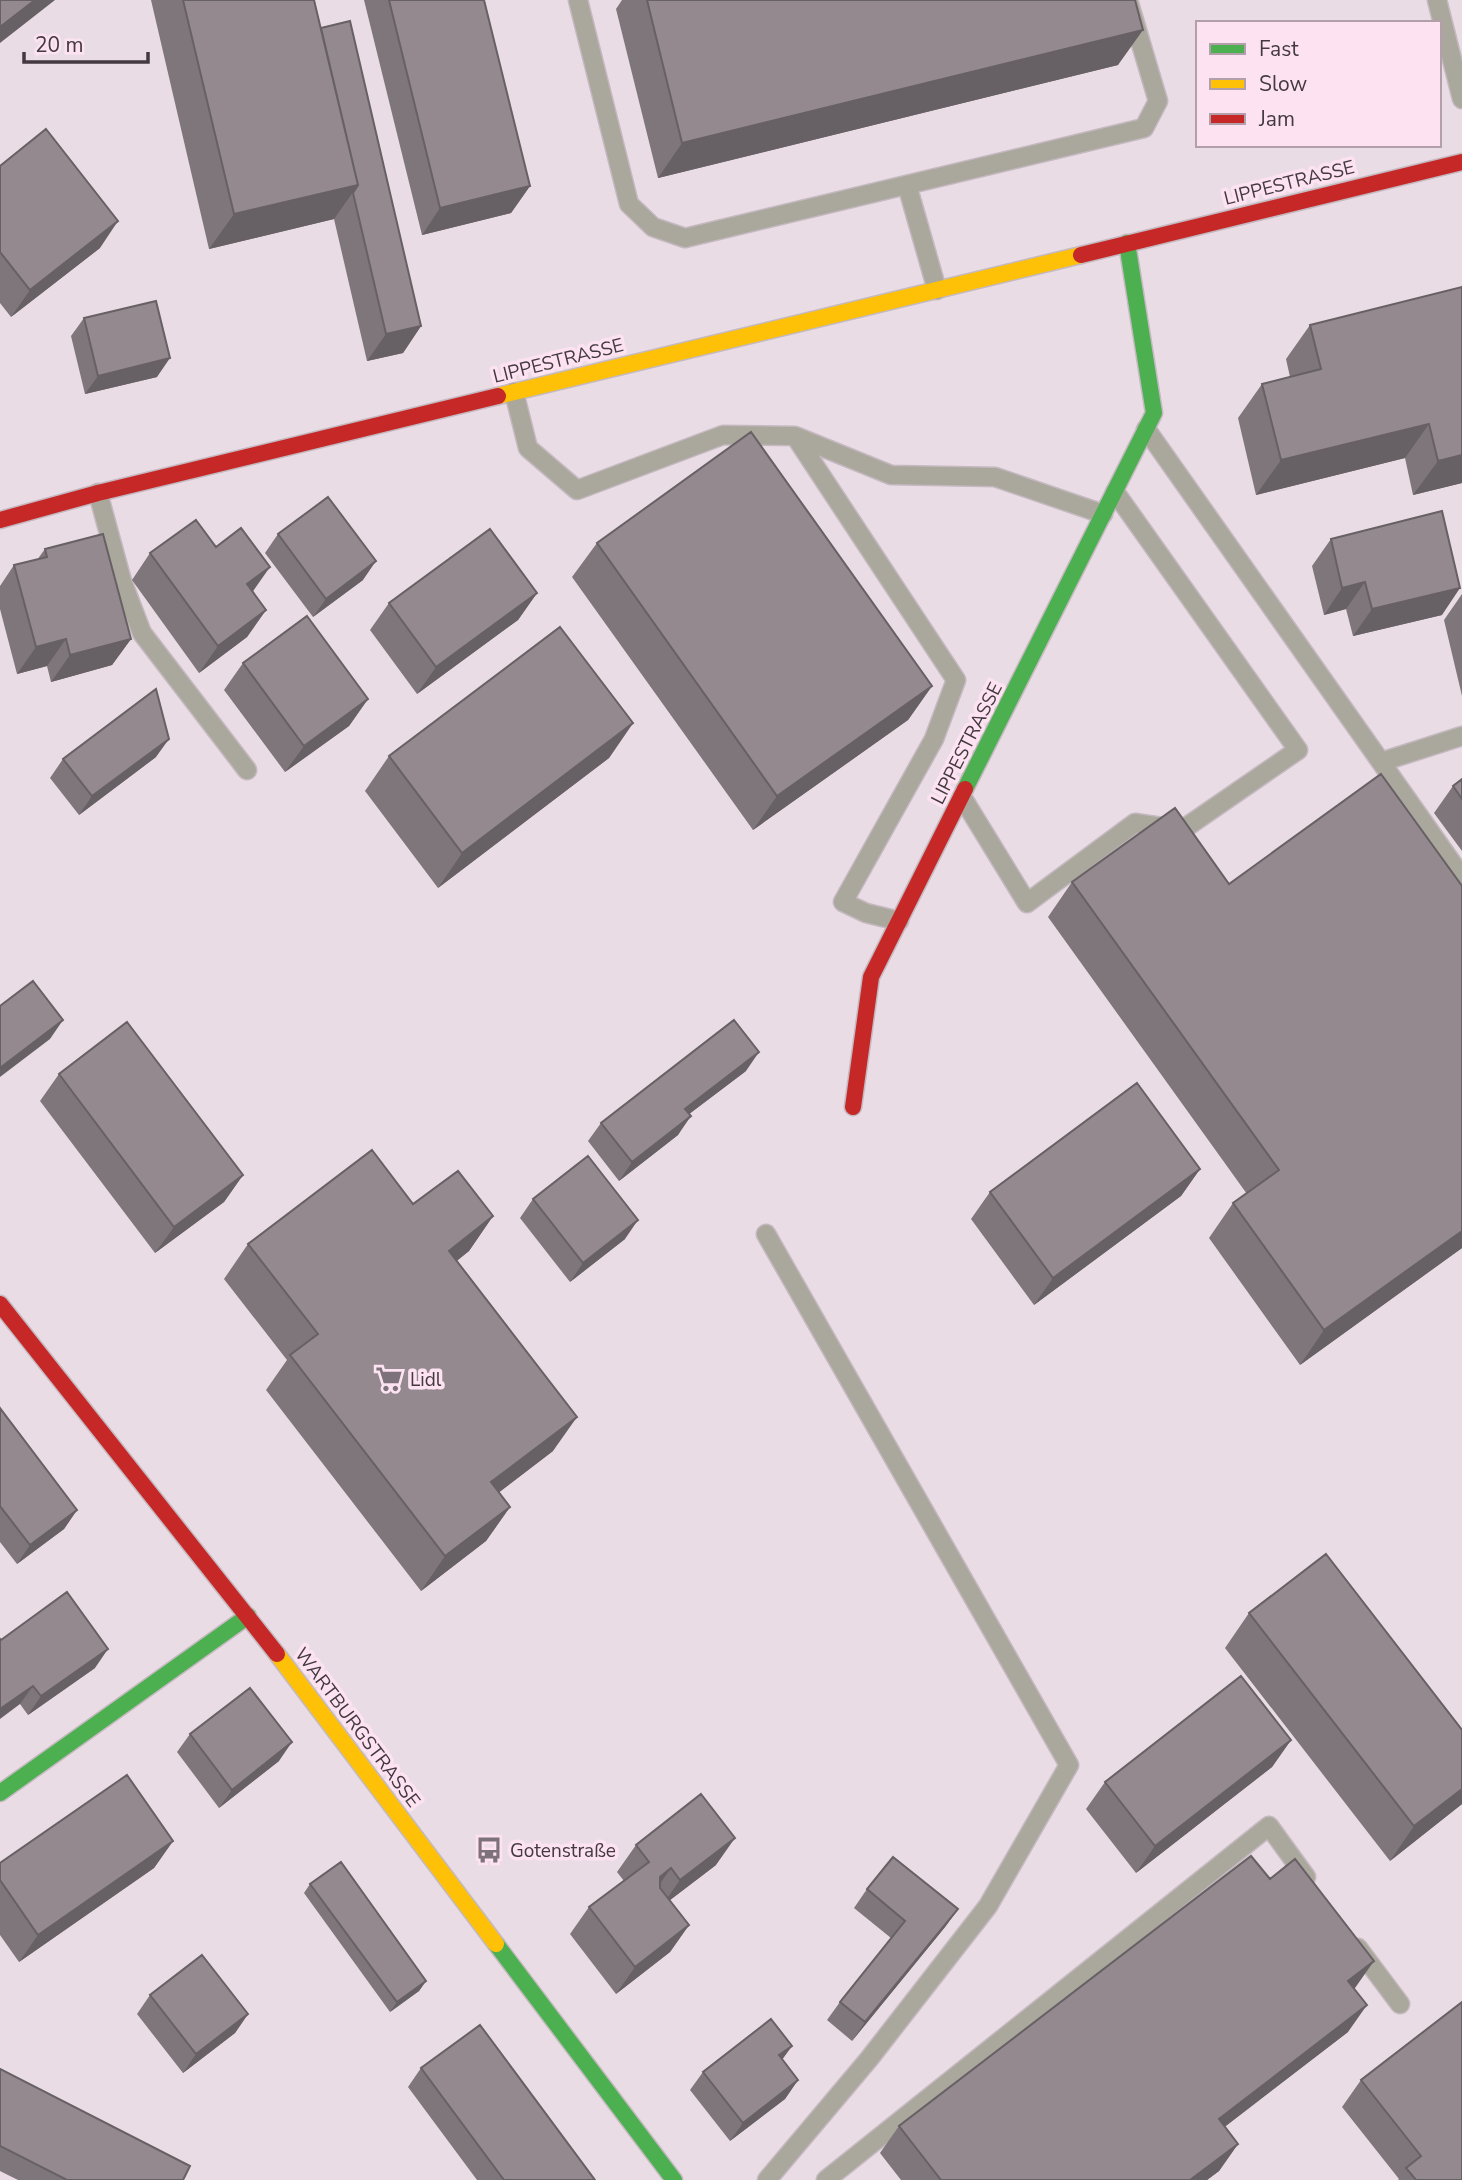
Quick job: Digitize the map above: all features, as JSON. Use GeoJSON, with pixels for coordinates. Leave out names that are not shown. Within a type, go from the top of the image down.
{"type":"FeatureCollection","features":[{"type":"Feature","properties":{"kind":"street","name":"LIPPESTRASSE"},"geometry":{"type":"LineString","coordinates":[[0,520],[98,493],[1462,162]]}},
{"type":"Feature","properties":{"kind":"street","name":"LIPPESTRASSE"},"geometry":{"type":"LineString","coordinates":[[853,1107],[872,977],[1154,413],[1127,243]]}},
{"type":"Feature","properties":{"kind":"street","name":"WARTBURGSTRASSE"},"geometry":{"type":"LineString","coordinates":[[0,1304],[248,1616],[674,2180]]}},
{"type":"Feature","properties":{"kind":"street"},"geometry":{"type":"LineString","coordinates":[[0,1793],[248,1616]]}},
{"type":"Feature","properties":{"kind":"lane"},"geometry":{"type":"LineString","coordinates":[[578,0],[629,204],[653,227],[685,238],[1144,128],[1158,101],[1128,0]]}},
{"type":"Feature","properties":{"kind":"lane"},"geometry":{"type":"LineString","coordinates":[[1437,0],[1462,99]]}},
{"type":"Feature","properties":{"kind":"lane"},"geometry":{"type":"LineString","coordinates":[[908,185],[937,290]]}},
{"type":"Feature","properties":{"kind":"lane"},"geometry":{"type":"LineString","coordinates":[[514,392],[528,448],[578,490],[723,435],[795,436],[891,475],[995,477],[1103,514]]}},
{"type":"Feature","properties":{"kind":"lane"},"geometry":{"type":"LineString","coordinates":[[1146,429],[1462,877]]}},
{"type":"Feature","properties":{"kind":"lane"},"geometry":{"type":"LineString","coordinates":[[795,436],[956,680],[934,739],[843,902],[866,913],[899,921]]}},
{"type":"Feature","properties":{"kind":"lane"},"geometry":{"type":"LineString","coordinates":[[962,797],[1027,903],[1135,823],[1182,830],[1298,750],[1115,492]]}},
{"type":"Feature","properties":{"kind":"lane"},"geometry":{"type":"LineString","coordinates":[[98,493],[122,581],[142,633],[247,771]]}},
{"type":"Feature","properties":{"kind":"lane"},"geometry":{"type":"LineString","coordinates":[[1381,762],[1462,736]]}},
{"type":"Feature","properties":{"kind":"lane"},"geometry":{"type":"LineString","coordinates":[[766,1234],[1069,1765],[988,1906],[869,2059],[767,2180]]}},
{"type":"Feature","properties":{"kind":"lane"},"geometry":{"type":"LineString","coordinates":[[825,2180],[1269,1826],[1318,1893]]}},
{"type":"Feature","properties":{"kind":"lane"},"geometry":{"type":"LineString","coordinates":[[1351,1938],[1400,2004]]}},
{"type":"Feature","properties":{"kind":"building"},"geometry":{"type":"Polygon","coordinates":[[[0,0],[35,0],[0,27],[0,0]]]}},
{"type":"Feature","properties":{"kind":"building"},"geometry":{"type":"Polygon","coordinates":[[[183,0],[314,0],[358,185],[234,214],[183,0]]]}},
{"type":"Feature","properties":{"kind":"building"},"geometry":{"type":"Polygon","coordinates":[[[389,0],[484,0],[530,186],[440,208],[389,0]]]}},
{"type":"Feature","properties":{"kind":"building"},"geometry":{"type":"Polygon","coordinates":[[[647,0],[1135,0],[1143,30],[682,143],[647,0]]]}},
{"type":"Feature","properties":{"kind":"building"},"geometry":{"type":"Polygon","coordinates":[[[350,21],[421,326],[386,334],[353,193],[358,185],[321,28],[350,21]]]}},
{"type":"Feature","properties":{"kind":"building"},"geometry":{"type":"Polygon","coordinates":[[[46,129],[118,221],[30,290],[0,252],[0,166],[46,129]]]}},
{"type":"Feature","properties":{"kind":"building"},"geometry":{"type":"Polygon","coordinates":[[[1462,287],[1462,455],[1438,461],[1429,424],[1281,460],[1262,384],[1321,369],[1310,325],[1462,287]]]}},
{"type":"Feature","properties":{"kind":"building"},"geometry":{"type":"Polygon","coordinates":[[[156,301],[170,358],[98,376],[84,318],[156,301]]]}},
{"type":"Feature","properties":{"kind":"building"},"geometry":{"type":"Polygon","coordinates":[[[751,432],[932,686],[777,796],[597,543],[751,432]]]}},
{"type":"Feature","properties":{"kind":"building"},"geometry":{"type":"Polygon","coordinates":[[[328,497],[376,561],[326,599],[278,534],[328,497]]]}},
{"type":"Feature","properties":{"kind":"building"},"geometry":{"type":"Polygon","coordinates":[[[1442,511],[1460,588],[1372,609],[1365,582],[1342,588],[1331,539],[1442,511]]]}},
{"type":"Feature","properties":{"kind":"building"},"geometry":{"type":"Polygon","coordinates":[[[196,520],[216,547],[241,528],[270,567],[247,584],[266,610],[218,646],[150,553],[196,520]]]}},
{"type":"Feature","properties":{"kind":"building"},"geometry":{"type":"Polygon","coordinates":[[[490,529],[537,593],[436,667],[389,603],[490,529]]]}},
{"type":"Feature","properties":{"kind":"building"},"geometry":{"type":"Polygon","coordinates":[[[103,534],[131,639],[70,655],[66,639],[36,647],[14,565],[47,557],[45,549],[103,534]]]}},
{"type":"Feature","properties":{"kind":"building"},"geometry":{"type":"Polygon","coordinates":[[[307,616],[368,699],[304,746],[243,663],[307,616]]]}},
{"type":"Feature","properties":{"kind":"building"},"geometry":{"type":"Polygon","coordinates":[[[560,627],[633,723],[462,853],[389,756],[560,627]]]}},
{"type":"Feature","properties":{"kind":"building"},"geometry":{"type":"Polygon","coordinates":[[[156,689],[169,739],[92,796],[63,759],[156,689]]]}},
{"type":"Feature","properties":{"kind":"building"},"geometry":{"type":"Polygon","coordinates":[[[1381,774],[1462,886],[1462,1231],[1324,1330],[1233,1203],[1279,1170],[1072,882],[1175,808],[1229,884],[1381,774]]]}},
{"type":"Feature","properties":{"kind":"building"},"geometry":{"type":"Polygon","coordinates":[[[1462,779],[1462,799],[1453,786],[1462,779]]]}},
{"type":"Feature","properties":{"kind":"building"},"geometry":{"type":"Polygon","coordinates":[[[33,981],[63,1020],[0,1068],[0,1006],[33,981]]]}},
{"type":"Feature","properties":{"kind":"building"},"geometry":{"type":"Polygon","coordinates":[[[734,1020],[759,1052],[685,1109],[691,1116],[632,1162],[601,1123],[734,1020]]]}},
{"type":"Feature","properties":{"kind":"building"},"geometry":{"type":"Polygon","coordinates":[[[127,1022],[243,1175],[174,1227],[59,1074],[127,1022]]]}},
{"type":"Feature","properties":{"kind":"building"},"geometry":{"type":"Polygon","coordinates":[[[1137,1083],[1200,1169],[1053,1278],[990,1192],[1137,1083]]]}},
{"type":"Feature","properties":{"kind":"building","name":"Lidl"},"geometry":{"type":"Polygon","coordinates":[[[372,1150],[413,1204],[458,1171],[493,1216],[449,1251],[577,1417],[491,1482],[510,1507],[445,1556],[290,1355],[318,1334],[248,1244],[372,1150]]]}},
{"type":"Feature","properties":{"kind":"building"},"geometry":{"type":"Polygon","coordinates":[[[588,1156],[638,1220],[583,1263],[533,1199],[588,1156]]]}},
{"type":"Feature","properties":{"kind":"building"},"geometry":{"type":"Polygon","coordinates":[[[0,1408],[77,1510],[30,1545],[0,1506],[0,1408]]]}},
{"type":"Feature","properties":{"kind":"building"},"geometry":{"type":"Polygon","coordinates":[[[1326,1554],[1462,1730],[1462,1789],[1414,1826],[1249,1613],[1326,1554]]]}},
{"type":"Feature","properties":{"kind":"building"},"geometry":{"type":"Polygon","coordinates":[[[67,1592],[108,1649],[41,1696],[33,1686],[0,1709],[0,1639],[67,1592]]]}},
{"type":"Feature","properties":{"kind":"building"},"geometry":{"type":"Polygon","coordinates":[[[1241,1676],[1291,1740],[1155,1846],[1105,1782],[1241,1676]]]}},
{"type":"Feature","properties":{"kind":"building"},"geometry":{"type":"Polygon","coordinates":[[[250,1688],[292,1742],[232,1790],[190,1734],[250,1688]]]}},
{"type":"Feature","properties":{"kind":"building"},"geometry":{"type":"Polygon","coordinates":[[[127,1775],[173,1841],[38,1935],[0,1880],[0,1863],[127,1775]]]}},
{"type":"Feature","properties":{"kind":"building"},"geometry":{"type":"Polygon","coordinates":[[[701,1794],[735,1838],[680,1880],[671,1868],[660,1877],[660,1888],[689,1925],[635,1967],[589,1907],[649,1862],[636,1845],[701,1794]]]}},
{"type":"Feature","properties":{"kind":"building"},"geometry":{"type":"Polygon","coordinates":[[[1251,1856],[1270,1879],[1295,1859],[1374,1961],[1348,1981],[1367,2005],[1219,2119],[1238,2144],[1190,2180],[941,2180],[899,2126],[1251,1856]]]}},
{"type":"Feature","properties":{"kind":"building"},"geometry":{"type":"Polygon","coordinates":[[[893,1857],[958,1909],[865,2022],[840,2002],[905,1921],[867,1889],[893,1857]]]}},
{"type":"Feature","properties":{"kind":"building"},"geometry":{"type":"Polygon","coordinates":[[[341,1862],[426,1981],[397,2002],[310,1884],[341,1862]]]}},
{"type":"Feature","properties":{"kind":"building"},"geometry":{"type":"Polygon","coordinates":[[[202,1955],[248,2014],[196,2054],[150,1995],[202,1955]]]}},
{"type":"Feature","properties":{"kind":"building"},"geometry":{"type":"Polygon","coordinates":[[[1462,2002],[1462,2180],[1416,2180],[1406,2168],[1421,2156],[1361,2080],[1462,2002]]]}},
{"type":"Feature","properties":{"kind":"building"},"geometry":{"type":"Polygon","coordinates":[[[771,2019],[792,2046],[779,2055],[798,2080],[743,2123],[703,2072],[771,2019]]]}},
{"type":"Feature","properties":{"kind":"building"},"geometry":{"type":"Polygon","coordinates":[[[480,2025],[595,2180],[504,2180],[421,2068],[480,2025]]]}},
{"type":"Feature","properties":{"kind":"building"},"geometry":{"type":"Polygon","coordinates":[[[0,2069],[190,2166],[183,2180],[67,2180],[0,2146],[0,2069]]]}},
{"type":"Feature","properties":{"kind":"traffic: fast"},"geometry":{"type":"LineString","coordinates":[[965,789],[1154,413],[1127,243]]}},
{"type":"Feature","properties":{"kind":"traffic: fast"},"geometry":{"type":"LineString","coordinates":[[0,1793],[248,1616]]}},
{"type":"Feature","properties":{"kind":"traffic: fast"},"geometry":{"type":"LineString","coordinates":[[496,1944],[674,2180]]}},
{"type":"Feature","properties":{"kind":"traffic: slow"},"geometry":{"type":"LineString","coordinates":[[498,396],[1081,255]]}},
{"type":"Feature","properties":{"kind":"traffic: slow"},"geometry":{"type":"LineString","coordinates":[[277,1654],[496,1944]]}},
{"type":"Feature","properties":{"kind":"traffic: jam"},"geometry":{"type":"LineString","coordinates":[[1081,255],[1462,162]]}},
{"type":"Feature","properties":{"kind":"traffic: jam"},"geometry":{"type":"LineString","coordinates":[[0,520],[98,493],[498,396]]}},
{"type":"Feature","properties":{"kind":"traffic: jam"},"geometry":{"type":"LineString","coordinates":[[853,1107],[871,977],[965,789]]}},
{"type":"Feature","properties":{"kind":"traffic: jam"},"geometry":{"type":"LineString","coordinates":[[0,1304],[277,1654]]}},
{"type":"Feature","properties":{"kind":"place","name":"Lidl"},"geometry":{"type":"Point","coordinates":[389,1379]}},
{"type":"Feature","properties":{"kind":"place","name":"Gotenstraße"},"geometry":{"type":"Point","coordinates":[489,1850]}}]}
